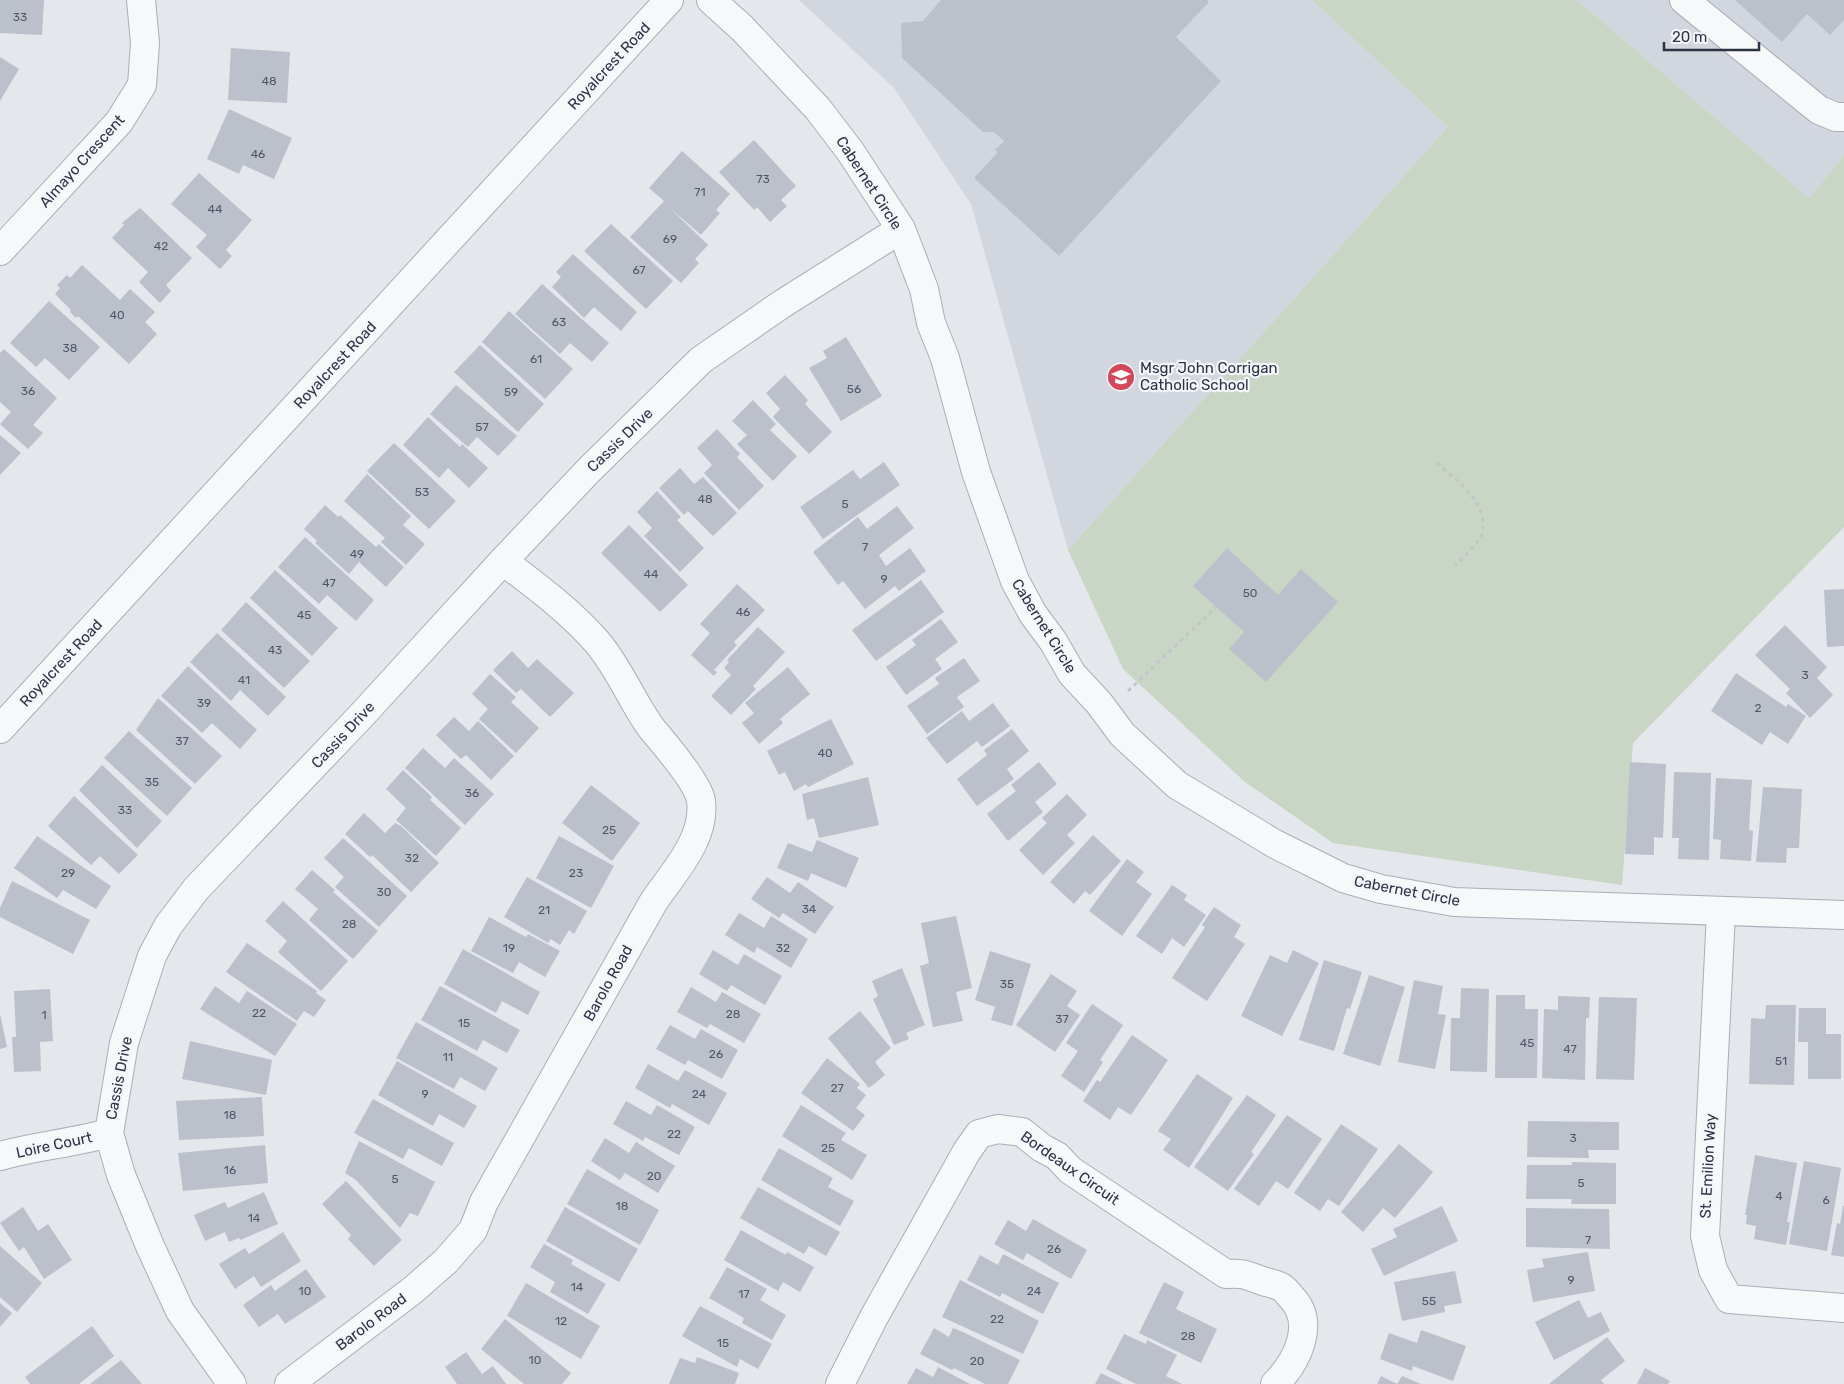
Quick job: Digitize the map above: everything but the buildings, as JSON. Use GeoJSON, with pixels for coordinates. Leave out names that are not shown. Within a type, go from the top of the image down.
{"type":"FeatureCollection","features":[{"type":"Feature","properties":{"kind":"street","name":"Almayo Crescent"},"geometry":{"type":"LineString","coordinates":[[0,251],[119,122],[142,85],[145,43],[141,0]]}},
{"type":"Feature","properties":{"kind":"street","name":"Royalcrest Road"},"geometry":{"type":"LineString","coordinates":[[0,730],[669,0]]}},
{"type":"Feature","properties":{"kind":"street","name":"Cabernet Circle"},"geometry":{"type":"LineString","coordinates":[[711,0],[742,28],[818,109],[850,151],[901,229],[924,289],[931,323],[946,358],[976,472],[1015,581],[1033,614],[1054,641],[1072,674],[1104,710],[1122,734],[1177,785],[1275,844],[1343,878],[1381,889],[1454,902],[1844,915]]}},
{"type":"Feature","properties":{"kind":"street"},"geometry":{"type":"LineString","coordinates":[[1684,0],[1819,110],[1836,117],[1844,117]]}},
{"type":"Feature","properties":{"kind":"street","name":"Cassis Drive"},"geometry":{"type":"LineString","coordinates":[[232,1384],[180,1311],[150,1246],[121,1175],[109,1133],[124,1043],[152,956],[168,926],[196,888],[361,716],[503,561],[589,470],[701,360],[782,304],[901,229]]}},
{"type":"Feature","properties":{"kind":"street","name":"Barolo Road"},"geometry":{"type":"LineString","coordinates":[[290,1384],[413,1290],[446,1261],[472,1230],[484,1202],[508,1159],[654,901],[684,857],[700,827],[701,799],[689,778],[646,721],[628,687],[598,644],[572,615],[503,561]]}},
{"type":"Feature","properties":{"kind":"street","name":"St. Emilion Way"},"geometry":{"type":"LineString","coordinates":[[1721,912],[1705,1236],[1713,1270],[1729,1299],[1844,1308]]}},
{"type":"Feature","properties":{"kind":"street","name":"Bordeaux Circuit"},"geometry":{"type":"LineString","coordinates":[[840,1384],[874,1317],[967,1151],[979,1134],[998,1128],[1022,1132],[1042,1148],[1057,1156],[1070,1170],[1226,1274],[1247,1273],[1262,1281],[1282,1287],[1295,1301],[1302,1314],[1305,1328],[1297,1354],[1275,1384]]}},
{"type":"Feature","properties":{"kind":"street","name":"Loire Court"},"geometry":{"type":"LineString","coordinates":[[0,1156],[35,1147],[71,1143],[109,1133]]}},
{"type":"Feature","properties":{"kind":"path"},"geometry":{"type":"LineString","coordinates":[[1437,463],[1475,501],[1482,516],[1482,534],[1455,566]]}},
{"type":"Feature","properties":{"kind":"path"},"geometry":{"type":"LineString","coordinates":[[1104,710],[1124,694],[1216,607]]}},
{"type":"Feature","properties":{"kind":"shaded area","name":"Msgr John Corrigan Catholic School"},"geometry":{"type":"Polygon","coordinates":[[[799,0],[1312,0],[1448,127],[1068,550],[971,204],[894,88],[799,0]]]}},
{"type":"Feature","properties":{"kind":"shaded area"},"geometry":{"type":"Polygon","coordinates":[[[1577,0],[1844,0],[1844,155],[1809,198],[1577,0]]]}},
{"type":"Feature","properties":{"kind":"green space"},"geometry":{"type":"Polygon","coordinates":[[[1312,0],[1577,0],[1809,198],[1844,155],[1844,527],[1633,743],[1622,885],[1333,843],[1245,782],[1123,669],[1068,550],[1448,127],[1312,0]]]}},
{"type":"Feature","properties":{"kind":"place","name":"Msgr John Corrigan Catholic School"},"geometry":{"type":"Point","coordinates":[1121,377]}}]}
